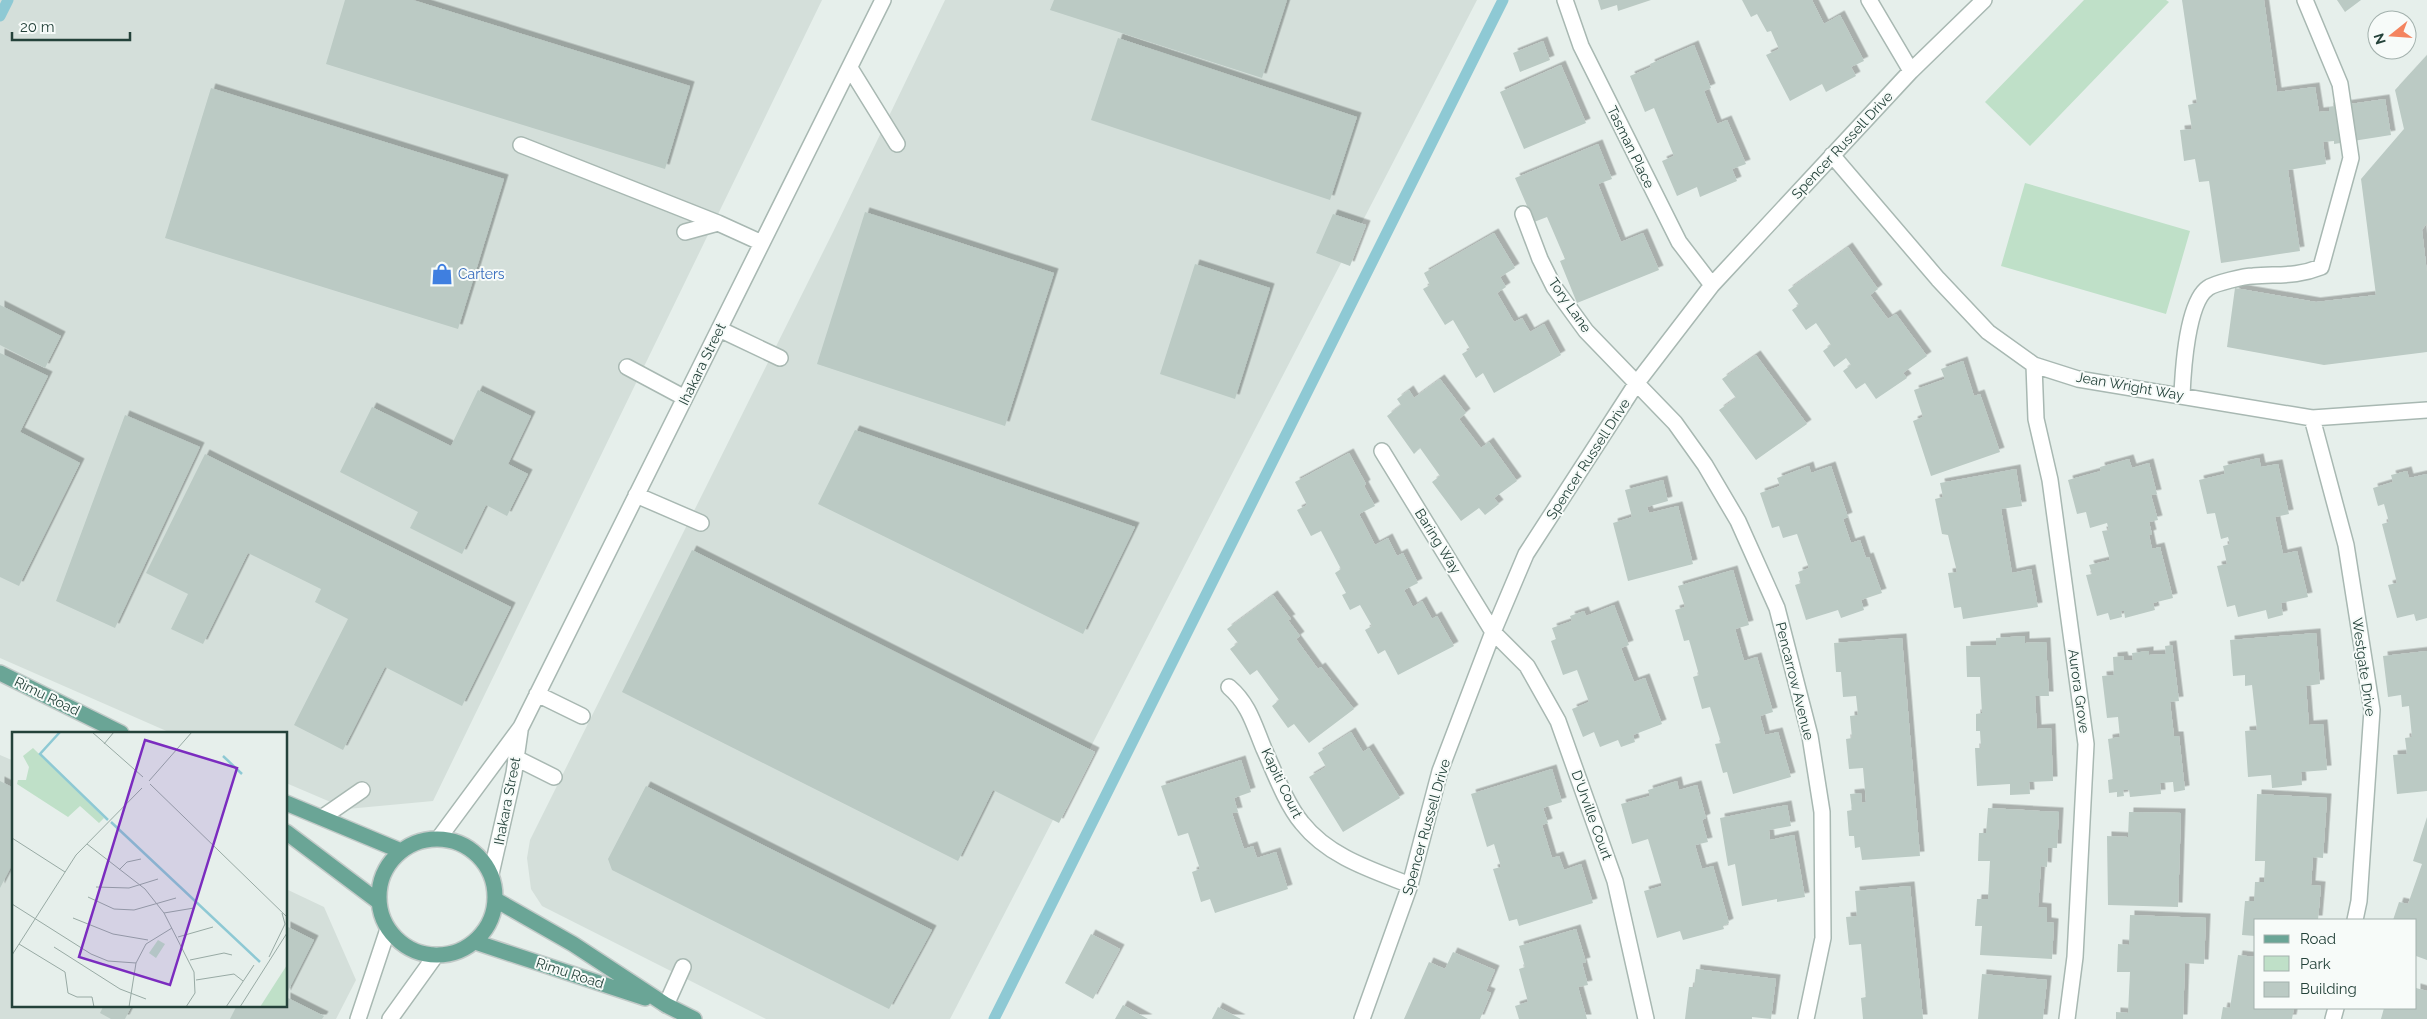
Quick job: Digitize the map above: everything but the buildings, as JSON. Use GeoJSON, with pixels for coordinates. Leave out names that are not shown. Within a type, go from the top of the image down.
{"type":"FeatureCollection","features":[{"type":"Feature","properties":{"kind":"main road","name":"Rimu Road"},"geometry":{"type":"LineString","coordinates":[[0,673],[119,732]]}},
{"type":"Feature","properties":{"kind":"main road"},"geometry":{"type":"LineString","coordinates":[[288,804],[402,851]]}},
{"type":"Feature","properties":{"kind":"main road"},"geometry":{"type":"LineString","coordinates":[[288,834],[379,902]]}},
{"type":"Feature","properties":{"kind":"main road"},"geometry":{"type":"LineString","coordinates":[[439,838],[460,843],[479,856],[491,874],[496,900],[492,916],[485,930],[474,942],[456,952],[436,955],[417,952],[401,942],[388,929],[379,902],[381,883],[388,865],[402,851],[419,841],[439,838]]}},
{"type":"Feature","properties":{"kind":"main road","name":"Rimu Road"},"geometry":{"type":"LineString","coordinates":[[496,900],[573,944],[666,1005],[694,1019]]}},
{"type":"Feature","properties":{"kind":"main road","name":"Rimu Road"},"geometry":{"type":"LineString","coordinates":[[474,942],[666,1005]]}},
{"type":"Feature","properties":{"kind":"street","name":"Ihakara Street"},"geometry":{"type":"LineString","coordinates":[[439,838],[521,727],[883,0]]}},
{"type":"Feature","properties":{"kind":"street","name":"Tasman Place"},"geometry":{"type":"LineString","coordinates":[[1565,0],[1581,46],[1679,242],[1712,285]]}},
{"type":"Feature","properties":{"kind":"street"},"geometry":{"type":"LineString","coordinates":[[1869,0],[1911,71]]}},
{"type":"Feature","properties":{"kind":"street","name":"Spencer Russell Drive"},"geometry":{"type":"LineString","coordinates":[[1362,1019],[1410,885],[1440,771],[1493,632],[1526,554],[1636,384],[1712,285],[1911,71],[1984,0]]}},
{"type":"Feature","properties":{"kind":"street"},"geometry":{"type":"LineString","coordinates":[[2182,395],[2193,316],[2198,301],[2208,288],[2250,276],[2302,275],[2321,267],[2351,158],[2340,84],[2305,0]]}},
{"type":"Feature","properties":{"kind":"street"},"geometry":{"type":"LineString","coordinates":[[850,68],[897,144]]}},
{"type":"Feature","properties":{"kind":"street"},"geometry":{"type":"LineString","coordinates":[[521,144],[718,223],[762,243]]}},
{"type":"Feature","properties":{"kind":"street","name":"Jean Wright Way"},"geometry":{"type":"LineString","coordinates":[[1832,156],[1938,279],[1988,332],[2034,365],[2078,379],[2312,418],[2427,410]]}},
{"type":"Feature","properties":{"kind":"street","name":"Tory Lane"},"geometry":{"type":"LineString","coordinates":[[1523,214],[1540,259],[1554,286],[1586,331],[1636,384]]}},
{"type":"Feature","properties":{"kind":"street"},"geometry":{"type":"LineString","coordinates":[[685,232],[718,223]]}},
{"type":"Feature","properties":{"kind":"street"},"geometry":{"type":"LineString","coordinates":[[719,329],[780,358]]}},
{"type":"Feature","properties":{"kind":"street","name":"Aurora Grove"},"geometry":{"type":"LineString","coordinates":[[2034,365],[2036,419],[2050,480],[2086,744],[2075,957],[2067,1019]]}},
{"type":"Feature","properties":{"kind":"street"},"geometry":{"type":"LineString","coordinates":[[627,367],[685,398]]}},
{"type":"Feature","properties":{"kind":"street","name":"Pencarrow Avenue"},"geometry":{"type":"LineString","coordinates":[[1636,384],[1675,423],[1704,465],[1738,521],[1777,608],[1792,662],[1810,736],[1822,812],[1823,938],[1806,1019]]}},
{"type":"Feature","properties":{"kind":"street","name":"Westgate Drive"},"geometry":{"type":"LineString","coordinates":[[2312,418],[2346,545],[2372,710],[2359,901],[2355,919]]}},
{"type":"Feature","properties":{"kind":"street","name":"Baring Way"},"geometry":{"type":"LineString","coordinates":[[1382,452],[1493,632]]}},
{"type":"Feature","properties":{"kind":"street"},"geometry":{"type":"LineString","coordinates":[[636,495],[701,523]]}},
{"type":"Feature","properties":{"kind":"street","name":"D'Urville Court"},"geometry":{"type":"LineString","coordinates":[[1493,632],[1527,666],[1558,721],[1615,881],[1646,1019]]}},
{"type":"Feature","properties":{"kind":"street","name":"Kapiti Court"},"geometry":{"type":"LineString","coordinates":[[1229,687],[1242,698],[1283,788],[1302,823],[1321,841],[1350,861],[1410,885]]}},
{"type":"Feature","properties":{"kind":"street"},"geometry":{"type":"LineString","coordinates":[[537,694],[582,716]]}},
{"type":"Feature","properties":{"kind":"street","name":"Ihakara Street"},"geometry":{"type":"LineString","coordinates":[[491,874],[521,727]]}},
{"type":"Feature","properties":{"kind":"street"},"geometry":{"type":"LineString","coordinates":[[516,758],[554,777]]}},
{"type":"Feature","properties":{"kind":"street"},"geometry":{"type":"LineString","coordinates":[[323,817],[362,790]]}},
{"type":"Feature","properties":{"kind":"street"},"geometry":{"type":"LineString","coordinates":[[358,1019],[388,929]]}},
{"type":"Feature","properties":{"kind":"street"},"geometry":{"type":"LineString","coordinates":[[390,1019],[436,955]]}},
{"type":"Feature","properties":{"kind":"street"},"geometry":{"type":"LineString","coordinates":[[666,1005],[683,967]]}},
{"type":"Feature","properties":{"kind":"shaded area"},"geometry":{"type":"Polygon","coordinates":[[[0,0],[822,0],[433,801],[347,809],[288,784],[288,732],[169,732],[0,658],[0,0]]]}},
{"type":"Feature","properties":{"kind":"shaded area"},"geometry":{"type":"Polygon","coordinates":[[[945,0],[1477,0],[950,1019],[766,1019],[542,906],[531,889],[527,858],[530,840],[834,230],[945,0]]]}},
{"type":"Feature","properties":{"kind":"shaded area"},"geometry":{"type":"Polygon","coordinates":[[[0,755],[12,760],[12,1006],[288,1006],[288,890],[324,907],[356,980],[336,1019],[0,1019],[0,755]]]}},
{"type":"Feature","properties":{"kind":"green space"},"geometry":{"type":"Polygon","coordinates":[[[2084,0],[2166,0],[2169,2],[2030,146],[1985,102],[2084,0]]]}},
{"type":"Feature","properties":{"kind":"green space"},"geometry":{"type":"Polygon","coordinates":[[[2025,183],[2190,231],[2166,314],[2001,266],[2025,183]]]}},
{"type":"Feature","properties":{"kind":"waterway"},"geometry":{"type":"LineString","coordinates":[[0,16],[8,0]]}},
{"type":"Feature","properties":{"kind":"waterway"},"geometry":{"type":"LineString","coordinates":[[994,1019],[1503,0]]}},
{"type":"Feature","properties":{"kind":"place","name":"Carters"},"geometry":{"type":"Point","coordinates":[442,274]}}]}
